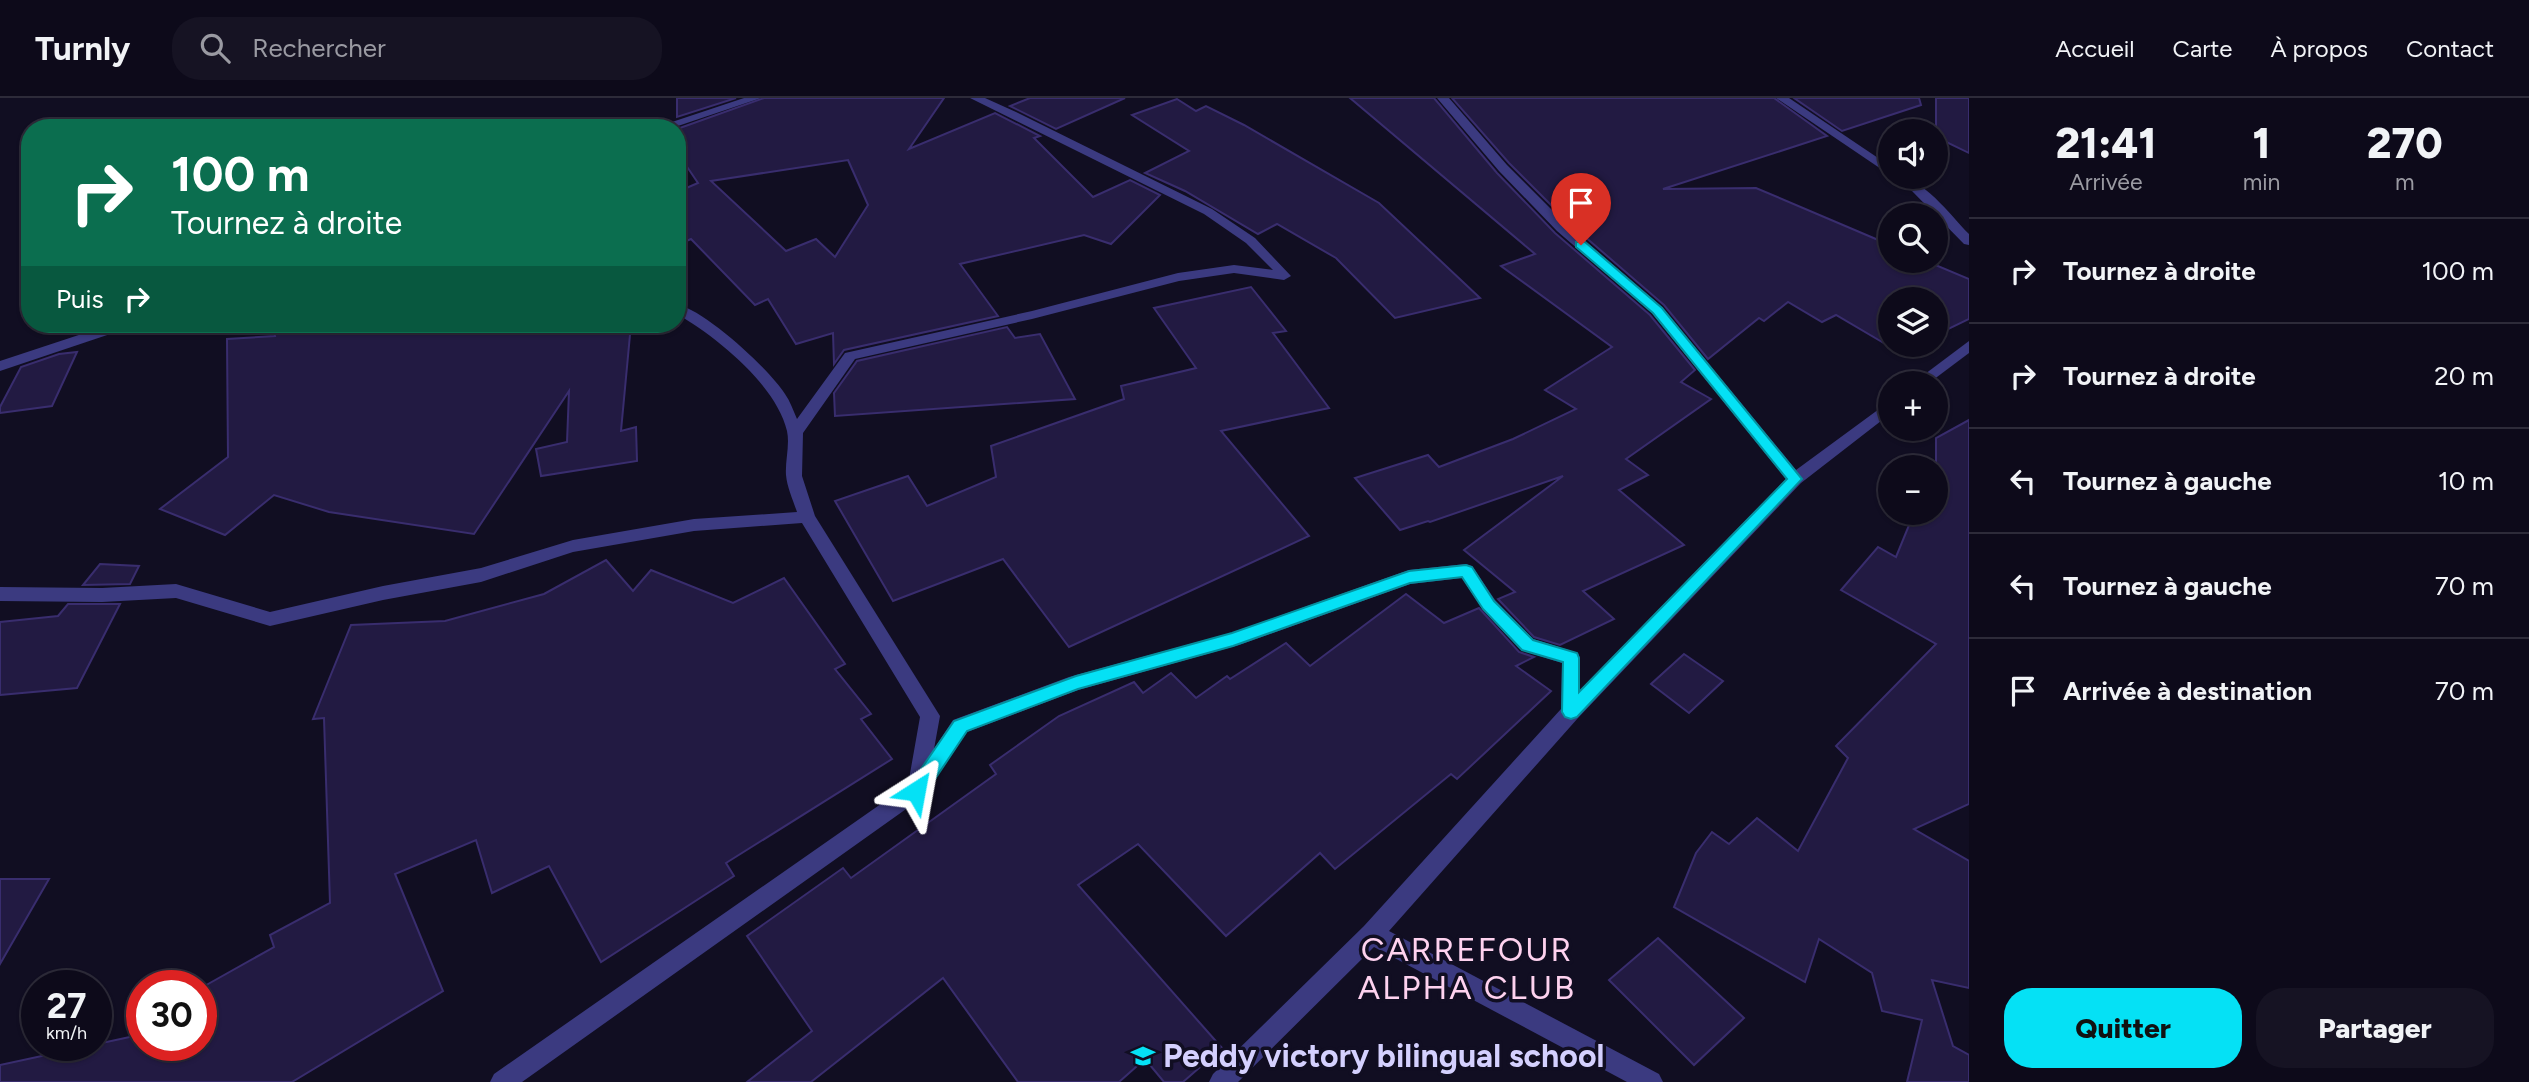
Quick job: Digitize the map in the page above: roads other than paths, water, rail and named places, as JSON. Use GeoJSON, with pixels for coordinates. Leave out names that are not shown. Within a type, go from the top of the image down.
{"type":"FeatureCollection","features":[{"type":"Feature","properties":{"kind":"street"},"geometry":{"type":"LineString","coordinates":[[686,120],[755,98]]}},
{"type":"Feature","properties":{"kind":"street"},"geometry":{"type":"LineString","coordinates":[[795,432],[850,356],[1032,315],[1178,277],[1234,270],[1284,276],[1272,259],[1241,233],[1159,186],[976,98]]}},
{"type":"Feature","properties":{"kind":"street"},"geometry":{"type":"LineString","coordinates":[[1443,98],[1503,167],[1562,228],[1657,310],[1795,479]]}},
{"type":"Feature","properties":{"kind":"street"},"geometry":{"type":"LineString","coordinates":[[1782,98],[1878,163]]}},
{"type":"Feature","properties":{"kind":"street"},"geometry":{"type":"LineString","coordinates":[[1917,189],[1969,241]]}},
{"type":"Feature","properties":{"kind":"street"},"geometry":{"type":"LineString","coordinates":[[686,314],[698,320],[757,369],[779,396],[795,432],[794,476],[807,517],[930,716],[916,791]]}},
{"type":"Feature","properties":{"kind":"street"},"geometry":{"type":"LineString","coordinates":[[0,366],[99,333]]}},
{"type":"Feature","properties":{"kind":"street"},"geometry":{"type":"LineString","coordinates":[[1935,371],[1969,345]]}},
{"type":"Feature","properties":{"kind":"street"},"geometry":{"type":"LineString","coordinates":[[1221,1082],[1372,934],[1571,712],[1795,479],[1878,415]]}},
{"type":"Feature","properties":{"kind":"street"},"geometry":{"type":"LineString","coordinates":[[0,594],[102,595],[176,591],[270,619],[383,593],[481,575],[573,547],[694,525],[807,517]]}},
{"type":"Feature","properties":{"kind":"street"},"geometry":{"type":"LineString","coordinates":[[502,1082],[916,791],[960,726],[1076,683],[1233,640],[1409,577],[1466,571],[1489,605],[1527,645],[1571,658],[1571,712]]}},
{"type":"Feature","properties":{"kind":"street"},"geometry":{"type":"LineString","coordinates":[[1372,934],[1651,1082]]}},
{"type":"Feature","properties":{"kind":"place","name":"Peddy victory bilingual school"},"geometry":{"type":"Point","coordinates":[1143,1056]}},
{"type":"Feature","properties":{"kind":"district","name":"CARREFOUR ALPHA CLUB"},"geometry":{"type":"Point","coordinates":[1467,968]}}]}
